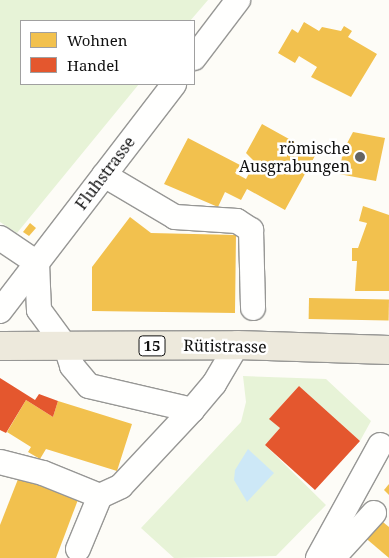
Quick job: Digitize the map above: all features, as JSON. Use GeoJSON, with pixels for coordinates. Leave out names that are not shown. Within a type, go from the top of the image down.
{"type":"FeatureCollection","features":[{"type":"Feature","properties":{"kind":"main road","name":"Rütistrasse"},"geometry":{"type":"LineString","coordinates":[[0,346],[237,345],[389,350]]}},
{"type":"Feature","properties":{"kind":"street"},"geometry":{"type":"LineString","coordinates":[[195,57],[238,0]]}},
{"type":"Feature","properties":{"kind":"street","name":"Fluhstrasse"},"geometry":{"type":"LineString","coordinates":[[0,311],[173,85]]}},
{"type":"Feature","properties":{"kind":"street"},"geometry":{"type":"LineString","coordinates":[[104,175],[175,217],[237,221],[252,230],[253,308]]}},
{"type":"Feature","properties":{"kind":"street"},"geometry":{"type":"LineString","coordinates":[[0,238],[37,263],[39,310],[66,347],[72,366],[89,386],[192,410]]}},
{"type":"Feature","properties":{"kind":"street"},"geometry":{"type":"LineString","coordinates":[[78,549],[100,496],[122,486],[192,410],[214,384],[237,345]]}},
{"type":"Feature","properties":{"kind":"street"},"geometry":{"type":"LineString","coordinates":[[318,558],[380,445]]}},
{"type":"Feature","properties":{"kind":"street"},"geometry":{"type":"LineString","coordinates":[[0,462],[43,473],[100,496]]}},
{"type":"Feature","properties":{"kind":"street"},"geometry":{"type":"LineString","coordinates":[[334,558],[374,513]]}},
{"type":"Feature","properties":{"kind":"green space"},"geometry":{"type":"Polygon","coordinates":[[[0,0],[208,0],[191,20],[20,20],[20,85],[138,85],[17,233],[0,222],[0,0]]]}},
{"type":"Feature","properties":{"kind":"green space"},"geometry":{"type":"Polygon","coordinates":[[[243,376],[326,379],[371,421],[360,441],[299,386],[270,418],[280,428],[265,445],[326,505],[276,556],[174,558],[141,528],[241,422],[246,402],[243,376]]]}},
{"type":"Feature","properties":{"kind":"water"},"geometry":{"type":"Polygon","coordinates":[[[248,449],[274,473],[247,502],[234,480],[235,470],[248,449]]]}},
{"type":"Feature","properties":{"kind":"building: Wohnen"},"geometry":{"type":"Polygon","coordinates":[[[304,22],[319,31],[322,27],[341,31],[344,26],[352,31],[348,37],[377,54],[351,97],[311,77],[317,67],[299,56],[295,63],[278,53],[292,29],[298,33],[304,22]]]}},
{"type":"Feature","properties":{"kind":"building: Wohnen"},"geometry":{"type":"Polygon","coordinates":[[[262,124],[316,154],[285,210],[247,189],[241,200],[225,192],[218,207],[164,184],[188,138],[240,165],[235,173],[246,179],[255,162],[246,153],[262,124]]]}},
{"type":"Feature","properties":{"kind":"building: Wohnen"},"geometry":{"type":"Polygon","coordinates":[[[353,132],[385,138],[376,181],[339,174],[343,151],[353,132]]]}},
{"type":"Feature","properties":{"kind":"building: Wohnen"},"geometry":{"type":"Polygon","coordinates":[[[363,206],[389,215],[389,291],[355,291],[357,261],[352,261],[352,248],[358,248],[367,223],[359,221],[363,206]]]}},
{"type":"Feature","properties":{"kind":"building: Wohnen"},"geometry":{"type":"Polygon","coordinates":[[[130,217],[151,233],[236,235],[235,313],[92,311],[92,267],[130,217]]]}},
{"type":"Feature","properties":{"kind":"building: Wohnen"},"geometry":{"type":"Polygon","coordinates":[[[30,223],[36,228],[29,236],[23,232],[30,223]]]}},
{"type":"Feature","properties":{"kind":"building: Wohnen"},"geometry":{"type":"Polygon","coordinates":[[[309,298],[389,299],[389,320],[309,319],[309,298]]]}},
{"type":"Feature","properties":{"kind":"building: Wohnen"},"geometry":{"type":"Polygon","coordinates":[[[26,400],[53,417],[58,401],[132,424],[117,471],[46,449],[40,459],[28,452],[31,447],[7,432],[26,400]]]}},
{"type":"Feature","properties":{"kind":"building: Wohnen"},"geometry":{"type":"Polygon","coordinates":[[[20,474],[79,497],[56,558],[0,558],[0,525],[20,474]]]}},
{"type":"Feature","properties":{"kind":"building: Wohnen"},"geometry":{"type":"Polygon","coordinates":[[[389,484],[389,495],[384,490],[389,484]]]}},
{"type":"Feature","properties":{"kind":"building: Wohnen"},"geometry":{"type":"Polygon","coordinates":[[[378,518],[389,527],[389,558],[362,535],[378,518]]]}},
{"type":"Feature","properties":{"kind":"building: Handel"},"geometry":{"type":"Polygon","coordinates":[[[0,378],[35,400],[39,394],[58,401],[53,417],[26,400],[6,433],[0,430],[0,378]]]}},
{"type":"Feature","properties":{"kind":"building: Handel"},"geometry":{"type":"Polygon","coordinates":[[[299,386],[360,441],[315,490],[265,445],[280,428],[269,419],[299,386]]]}},
{"type":"Feature","properties":{"kind":"place","name":"römische Ausgrabungen"},"geometry":{"type":"Point","coordinates":[360,157]}}]}
